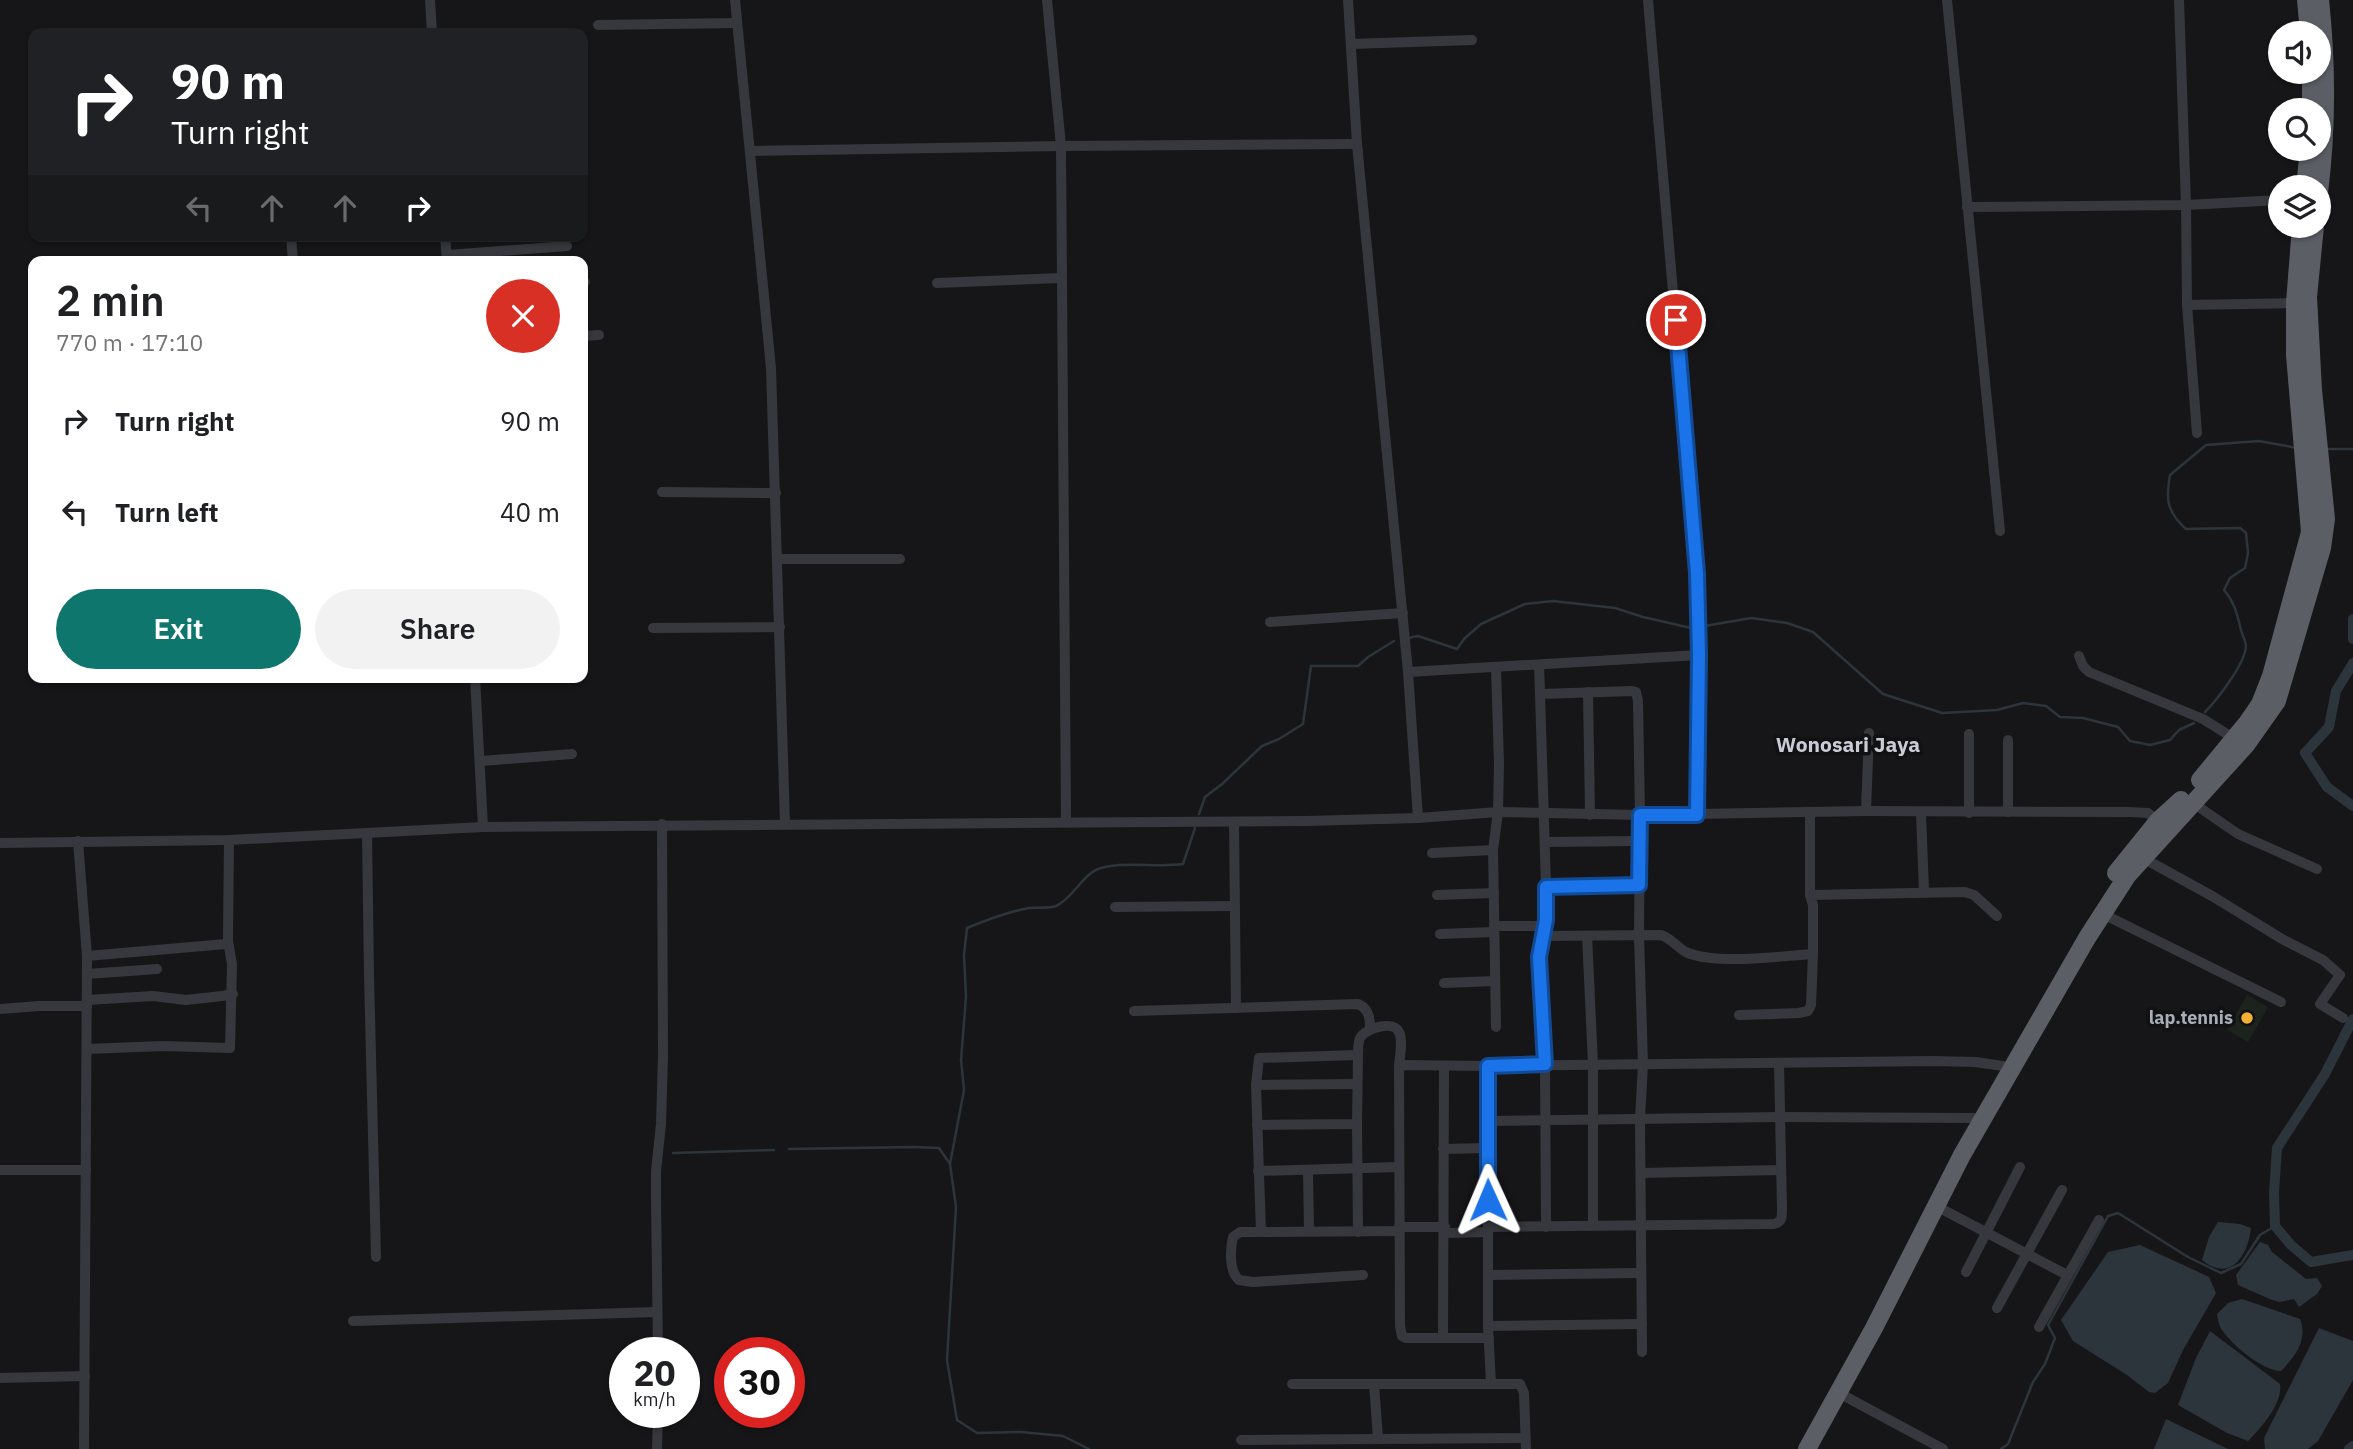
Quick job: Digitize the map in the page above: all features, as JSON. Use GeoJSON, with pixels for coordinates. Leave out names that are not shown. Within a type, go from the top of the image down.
{"type":"FeatureCollection","features":[{"type":"Feature","properties":{"kind":"highway"},"geometry":{"type":"LineString","coordinates":[[2306,0],[2308,21]]}},
{"type":"Feature","properties":{"kind":"highway"},"geometry":{"type":"LineString","coordinates":[[2320,0],[2326,62],[2326,105],[2320,175]]}},
{"type":"Feature","properties":{"kind":"highway"},"geometry":{"type":"LineString","coordinates":[[1797,1449],[1973,1118],[2106,888],[2158,821],[2204,775],[2260,704],[2271,676],[2311,532],[2305,393],[2308,297],[2302,238]]}},
{"type":"Feature","properties":{"kind":"highway"},"geometry":{"type":"LineString","coordinates":[[1807,1449],[2010,1069],[2103,914],[2127,876],[2246,745],[2277,701],[2322,548],[2326,519],[2305,393],[2295,303],[2311,238]]}},
{"type":"Feature","properties":{"kind":"street"},"geometry":{"type":"LineString","coordinates":[[430,0],[432,28]]}},
{"type":"Feature","properties":{"kind":"street"},"geometry":{"type":"LineString","coordinates":[[735,0],[771,368],[785,824]]}},
{"type":"Feature","properties":{"kind":"street"},"geometry":{"type":"LineString","coordinates":[[1047,0],[1061,146],[1066,821]]}},
{"type":"Feature","properties":{"kind":"street"},"geometry":{"type":"LineString","coordinates":[[1348,0],[1357,144],[1403,613],[1418,818]]}},
{"type":"Feature","properties":{"kind":"street"},"geometry":{"type":"LineString","coordinates":[[1648,0],[1697,573],[1697,815]]}},
{"type":"Feature","properties":{"kind":"street"},"geometry":{"type":"LineString","coordinates":[[1947,0],[2000,531]]}},
{"type":"Feature","properties":{"kind":"street"},"geometry":{"type":"LineString","coordinates":[[2179,0],[2187,305],[2197,433]]}},
{"type":"Feature","properties":{"kind":"street"},"geometry":{"type":"LineString","coordinates":[[598,25],[737,23]]}},
{"type":"Feature","properties":{"kind":"street"},"geometry":{"type":"LineString","coordinates":[[1351,44],[1472,40]]}},
{"type":"Feature","properties":{"kind":"street"},"geometry":{"type":"LineString","coordinates":[[750,151],[1357,144]]}},
{"type":"Feature","properties":{"kind":"street"},"geometry":{"type":"LineString","coordinates":[[1967,207],[2186,205],[2268,201]]}},
{"type":"Feature","properties":{"kind":"street"},"geometry":{"type":"LineString","coordinates":[[467,256],[567,246]]}},
{"type":"Feature","properties":{"kind":"street"},"geometry":{"type":"LineString","coordinates":[[937,283],[1061,278]]}},
{"type":"Feature","properties":{"kind":"street"},"geometry":{"type":"LineString","coordinates":[[2187,305],[2295,303]]}},
{"type":"Feature","properties":{"kind":"street"},"geometry":{"type":"LineString","coordinates":[[588,336],[598,335]]}},
{"type":"Feature","properties":{"kind":"street"},"geometry":{"type":"LineString","coordinates":[[662,492],[776,493]]}},
{"type":"Feature","properties":{"kind":"street"},"geometry":{"type":"LineString","coordinates":[[778,559],[900,559]]}},
{"type":"Feature","properties":{"kind":"street"},"geometry":{"type":"LineString","coordinates":[[1270,622],[1403,613]]}},
{"type":"Feature","properties":{"kind":"street"},"geometry":{"type":"LineString","coordinates":[[653,628],[780,627]]}},
{"type":"Feature","properties":{"kind":"street"},"geometry":{"type":"LineString","coordinates":[[1408,672],[1699,655]]}},
{"type":"Feature","properties":{"kind":"street"},"geometry":{"type":"LineString","coordinates":[[2079,656],[2089,672],[2203,719],[2235,738]]}},
{"type":"Feature","properties":{"kind":"street"},"geometry":{"type":"LineString","coordinates":[[1539,665],[1546,887],[1544,931],[1539,957],[1545,1064],[1546,1227]]}},
{"type":"Feature","properties":{"kind":"street"},"geometry":{"type":"LineString","coordinates":[[1496,668],[1499,742],[1498,812],[1493,850],[1496,1027]]}},
{"type":"Feature","properties":{"kind":"street"},"geometry":{"type":"LineString","coordinates":[[475,683],[484,827]]}},
{"type":"Feature","properties":{"kind":"street"},"geometry":{"type":"LineString","coordinates":[[1540,694],[1632,691],[1637,696],[1643,1064],[1640,1119],[1642,1352]]}},
{"type":"Feature","properties":{"kind":"street"},"geometry":{"type":"LineString","coordinates":[[1588,692],[1590,815]]}},
{"type":"Feature","properties":{"kind":"street"},"geometry":{"type":"LineString","coordinates":[[1866,811],[1869,733]]}},
{"type":"Feature","properties":{"kind":"street"},"geometry":{"type":"LineString","coordinates":[[1969,734],[1969,813]]}},
{"type":"Feature","properties":{"kind":"street"},"geometry":{"type":"LineString","coordinates":[[2008,740],[2008,812]]}},
{"type":"Feature","properties":{"kind":"street"},"geometry":{"type":"LineString","coordinates":[[481,761],[572,754]]}},
{"type":"Feature","properties":{"kind":"street"},"geometry":{"type":"LineString","coordinates":[[2193,803],[2238,834],[2317,869]]}},
{"type":"Feature","properties":{"kind":"street"},"geometry":{"type":"LineString","coordinates":[[0,843],[229,840],[484,827],[1066,821],[1234,822],[1418,818],[1498,812],[1590,815],[1866,811],[2148,813],[2158,821]]}},
{"type":"Feature","properties":{"kind":"street"},"geometry":{"type":"LineString","coordinates":[[1739,1015],[1799,1013],[1808,1011],[1811,1005],[1813,905],[1810,813]]}},
{"type":"Feature","properties":{"kind":"street"},"geometry":{"type":"LineString","coordinates":[[1921,813],[1924,892]]}},
{"type":"Feature","properties":{"kind":"street"},"geometry":{"type":"LineString","coordinates":[[1234,822],[1236,1008]]}},
{"type":"Feature","properties":{"kind":"street"},"geometry":{"type":"LineString","coordinates":[[658,1337],[656,1171],[662,1124],[662,824]]}},
{"type":"Feature","properties":{"kind":"street"},"geometry":{"type":"LineString","coordinates":[[368,833],[376,1257]]}},
{"type":"Feature","properties":{"kind":"street"},"geometry":{"type":"LineString","coordinates":[[87,1049],[163,1046],[230,1048],[232,964],[228,941],[229,840]]}},
{"type":"Feature","properties":{"kind":"street"},"geometry":{"type":"LineString","coordinates":[[78,841],[87,956],[84,1449]]}},
{"type":"Feature","properties":{"kind":"street"},"geometry":{"type":"LineString","coordinates":[[1545,842],[1640,841]]}},
{"type":"Feature","properties":{"kind":"street"},"geometry":{"type":"LineString","coordinates":[[1432,853],[1493,850]]}},
{"type":"Feature","properties":{"kind":"street"},"geometry":{"type":"LineString","coordinates":[[2143,858],[2212,896],[2281,939],[2323,960],[2340,975],[2320,1004],[2343,1018]]}},
{"type":"Feature","properties":{"kind":"street"},"geometry":{"type":"LineString","coordinates":[[1546,887],[1639,885]]}},
{"type":"Feature","properties":{"kind":"street"},"geometry":{"type":"LineString","coordinates":[[1811,895],[1965,892],[1974,895],[1997,916]]}},
{"type":"Feature","properties":{"kind":"street"},"geometry":{"type":"LineString","coordinates":[[1437,895],[1494,893]]}},
{"type":"Feature","properties":{"kind":"street"},"geometry":{"type":"LineString","coordinates":[[1115,907],[1235,906]]}},
{"type":"Feature","properties":{"kind":"street"},"geometry":{"type":"LineString","coordinates":[[2103,914],[2281,1002]]}},
{"type":"Feature","properties":{"kind":"street"},"geometry":{"type":"LineString","coordinates":[[1440,934],[1494,929],[1587,936],[1661,935],[1670,938],[1686,952],[1714,957],[1813,954]]}},
{"type":"Feature","properties":{"kind":"street"},"geometry":{"type":"LineString","coordinates":[[1587,936],[1593,1064],[1593,1225]]}},
{"type":"Feature","properties":{"kind":"street"},"geometry":{"type":"LineString","coordinates":[[87,956],[224,945],[228,941]]}},
{"type":"Feature","properties":{"kind":"street"},"geometry":{"type":"LineString","coordinates":[[87,974],[157,969]]}},
{"type":"Feature","properties":{"kind":"street"},"geometry":{"type":"LineString","coordinates":[[1444,983],[1495,981]]}},
{"type":"Feature","properties":{"kind":"street"},"geometry":{"type":"LineString","coordinates":[[0,1009],[153,996],[186,1000],[228,995]]}},
{"type":"Feature","properties":{"kind":"street"},"geometry":{"type":"LineString","coordinates":[[1134,1011],[1358,1004],[1368,1013],[1370,1028]]}},
{"type":"Feature","properties":{"kind":"street"},"geometry":{"type":"LineString","coordinates":[[1358,1232],[1356,1167],[1360,1039],[1370,1028],[1394,1027],[1400,1035],[1399,1229],[1402,1336],[1443,1337],[1642,1324]]}},
{"type":"Feature","properties":{"kind":"street"},"geometry":{"type":"LineString","coordinates":[[1261,1232],[1256,1086],[1258,1061],[1261,1058],[1358,1055]]}},
{"type":"Feature","properties":{"kind":"street"},"geometry":{"type":"LineString","coordinates":[[1399,1065],[1934,1061],[2003,1066]]}},
{"type":"Feature","properties":{"kind":"street"},"geometry":{"type":"LineString","coordinates":[[1363,1275],[1253,1282],[1239,1280],[1233,1269],[1233,1237],[1244,1232],[1488,1230],[1593,1225],[1779,1223],[1782,1216],[1779,1063]]}},
{"type":"Feature","properties":{"kind":"street"},"geometry":{"type":"LineString","coordinates":[[1443,1337],[1444,1066]]}},
{"type":"Feature","properties":{"kind":"street"},"geometry":{"type":"LineString","coordinates":[[1488,1066],[1491,1383]]}},
{"type":"Feature","properties":{"kind":"street"},"geometry":{"type":"LineString","coordinates":[[1256,1086],[1357,1084]]}},
{"type":"Feature","properties":{"kind":"street"},"geometry":{"type":"LineString","coordinates":[[1487,1121],[1781,1117],[1973,1118]]}},
{"type":"Feature","properties":{"kind":"street"},"geometry":{"type":"LineString","coordinates":[[1257,1125],[1357,1124]]}},
{"type":"Feature","properties":{"kind":"street"},"geometry":{"type":"LineString","coordinates":[[1443,1149],[1488,1148]]}},
{"type":"Feature","properties":{"kind":"street"},"geometry":{"type":"LineString","coordinates":[[1258,1171],[1399,1167]]}},
{"type":"Feature","properties":{"kind":"street"},"geometry":{"type":"LineString","coordinates":[[1966,1272],[2020,1167]]}},
{"type":"Feature","properties":{"kind":"street"},"geometry":{"type":"LineString","coordinates":[[0,1170],[86,1170]]}},
{"type":"Feature","properties":{"kind":"street"},"geometry":{"type":"LineString","coordinates":[[1308,1170],[1309,1231]]}},
{"type":"Feature","properties":{"kind":"street"},"geometry":{"type":"LineString","coordinates":[[1642,1174],[1781,1170]]}},
{"type":"Feature","properties":{"kind":"street"},"geometry":{"type":"LineString","coordinates":[[1997,1308],[2062,1190]]}},
{"type":"Feature","properties":{"kind":"street"},"geometry":{"type":"LineString","coordinates":[[1936,1206],[2067,1275]]}},
{"type":"Feature","properties":{"kind":"street"},"geometry":{"type":"LineString","coordinates":[[2039,1327],[2099,1220]]}},
{"type":"Feature","properties":{"kind":"street"},"geometry":{"type":"LineString","coordinates":[[1489,1275],[1641,1273]]}},
{"type":"Feature","properties":{"kind":"street"},"geometry":{"type":"LineString","coordinates":[[354,1321],[657,1312]]}},
{"type":"Feature","properties":{"kind":"street"},"geometry":{"type":"LineString","coordinates":[[0,1378],[85,1376]]}},
{"type":"Feature","properties":{"kind":"street"},"geometry":{"type":"LineString","coordinates":[[1241,1440],[1378,1438],[1525,1443],[1522,1386],[1517,1384],[1292,1384]]}},
{"type":"Feature","properties":{"kind":"street"},"geometry":{"type":"LineString","coordinates":[[1374,1384],[1378,1438]]}},
{"type":"Feature","properties":{"kind":"street"},"geometry":{"type":"LineString","coordinates":[[1837,1392],[1943,1449]]}},
{"type":"Feature","properties":{"kind":"street"},"geometry":{"type":"LineString","coordinates":[[657,1449],[658,1428]]}},
{"type":"Feature","properties":{"kind":"shaded area","name":"lap.tennis"},"geometry":{"type":"Polygon","coordinates":[[[2247,995],[2268,1007],[2248,1042],[2227,1030],[2247,995]]]}},
{"type":"Feature","properties":{"kind":"shaded area"},"geometry":{"type":"Polygon","coordinates":[[[2218,1222],[2251,1228],[2242,1256],[2236,1263],[2221,1269],[2202,1260],[2209,1237],[2218,1222]]]}},
{"type":"Feature","properties":{"kind":"shaded area"},"geometry":{"type":"Polygon","coordinates":[[[2260,1242],[2268,1245],[2272,1252],[2306,1279],[2317,1278],[2322,1286],[2317,1294],[2299,1307],[2294,1299],[2280,1302],[2272,1300],[2238,1285],[2236,1275],[2260,1242]]]}},
{"type":"Feature","properties":{"kind":"shaded area"},"geometry":{"type":"Polygon","coordinates":[[[2140,1245],[2209,1277],[2216,1293],[2183,1350],[2168,1383],[2155,1393],[2149,1392],[2073,1341],[2061,1320],[2108,1252],[2140,1245]]]}},
{"type":"Feature","properties":{"kind":"shaded area"},"geometry":{"type":"Polygon","coordinates":[[[2242,1299],[2300,1319],[2303,1333],[2299,1347],[2281,1371],[2266,1367],[2248,1356],[2221,1328],[2217,1314],[2228,1303],[2242,1299]]]}},
{"type":"Feature","properties":{"kind":"shaded area"},"geometry":{"type":"Polygon","coordinates":[[[2319,1328],[2353,1341],[2353,1380],[2318,1441],[2308,1449],[2265,1449],[2264,1438],[2319,1328]]]}},
{"type":"Feature","properties":{"kind":"shaded area"},"geometry":{"type":"Polygon","coordinates":[[[2210,1331],[2280,1384],[2275,1407],[2248,1441],[2227,1433],[2178,1405],[2196,1358],[2210,1331]]]}},
{"type":"Feature","properties":{"kind":"shaded area"},"geometry":{"type":"Polygon","coordinates":[[[2166,1419],[2228,1449],[2154,1449],[2166,1419]]]}},
{"type":"Feature","properties":{"kind":"waterway"},"geometry":{"type":"LineString","coordinates":[[2205,712],[2230,681],[2244,654],[2246,644],[2237,614],[2224,590],[2230,578],[2245,568],[2248,553],[2246,533],[2240,528],[2186,529],[2169,504],[2170,475],[2206,445],[2259,441],[2297,448]]}},
{"type":"Feature","properties":{"kind":"waterway"},"geometry":{"type":"LineString","coordinates":[[2326,449],[2353,449]]}},
{"type":"Feature","properties":{"kind":"waterway"},"geometry":{"type":"LineString","coordinates":[[1408,638],[1418,636],[1457,649],[1481,624],[1525,604],[1553,601],[1615,608],[1691,628]]}},
{"type":"Feature","properties":{"kind":"waterway"},"geometry":{"type":"LineString","coordinates":[[1705,626],[1751,618],[1787,623],[1813,632],[1883,694],[1942,713],[1997,710],[2023,703],[2046,706],[2060,717],[2083,718],[2118,727],[2130,741],[2150,745],[2170,740],[2179,730],[2194,723]]}},
{"type":"Feature","properties":{"kind":"waterway"},"geometry":{"type":"LineString","coordinates":[[2353,619],[2353,639]]}},
{"type":"Feature","properties":{"kind":"waterway"},"geometry":{"type":"LineString","coordinates":[[1199,814],[1205,797],[1262,746],[1303,724],[1311,666],[1358,666],[1394,641]]}},
{"type":"Feature","properties":{"kind":"waterway"},"geometry":{"type":"LineString","coordinates":[[2353,663],[2336,691],[2329,727],[2305,753],[2327,787],[2353,806]]}},
{"type":"Feature","properties":{"kind":"waterway"},"geometry":{"type":"LineString","coordinates":[[950,1164],[964,1090],[961,1060],[966,997],[964,955],[967,928],[997,916],[1029,908],[1056,906],[1091,873],[1105,867],[1183,864],[1195,828]]}},
{"type":"Feature","properties":{"kind":"waterway"},"geometry":{"type":"LineString","coordinates":[[2353,1019],[2325,1074],[2277,1148],[2274,1193],[2275,1226],[2291,1245],[2311,1262],[2353,1255]]}},
{"type":"Feature","properties":{"kind":"waterway"},"geometry":{"type":"LineString","coordinates":[[789,1149],[939,1148],[950,1164],[956,1207],[947,1360],[957,1420],[977,1433],[1021,1432],[1063,1436],[1089,1449]]}},
{"type":"Feature","properties":{"kind":"waterway"},"geometry":{"type":"LineString","coordinates":[[673,1153],[774,1150]]}},
{"type":"Feature","properties":{"kind":"waterway"},"geometry":{"type":"LineString","coordinates":[[2001,1449],[2008,1444],[2033,1382],[2045,1364],[2055,1338],[2048,1325],[2108,1216],[2118,1213],[2188,1257],[2221,1273],[2241,1264],[2260,1235],[2275,1226]]}},
{"type":"Feature","properties":{"kind":"waterway"},"geometry":{"type":"LineString","coordinates":[[2349,1449],[2353,1446]]}},
{"type":"Feature","properties":{"kind":"place","name":"lap.tennis"},"geometry":{"type":"Point","coordinates":[2247,1018]}},
{"type":"Feature","properties":{"kind":"district","name":"Wonosari Jaya"},"geometry":{"type":"Point","coordinates":[1848,745]}},
{"type":"Feature","properties":{"kind":"route"},"geometry":{"type":"LineString","coordinates":[[1488,1200],[1488,1066],[1545,1064],[1539,957],[1546,920],[1546,887],[1639,885],[1640,815],[1697,815],[1697,573],[1676,320]]}}]}
